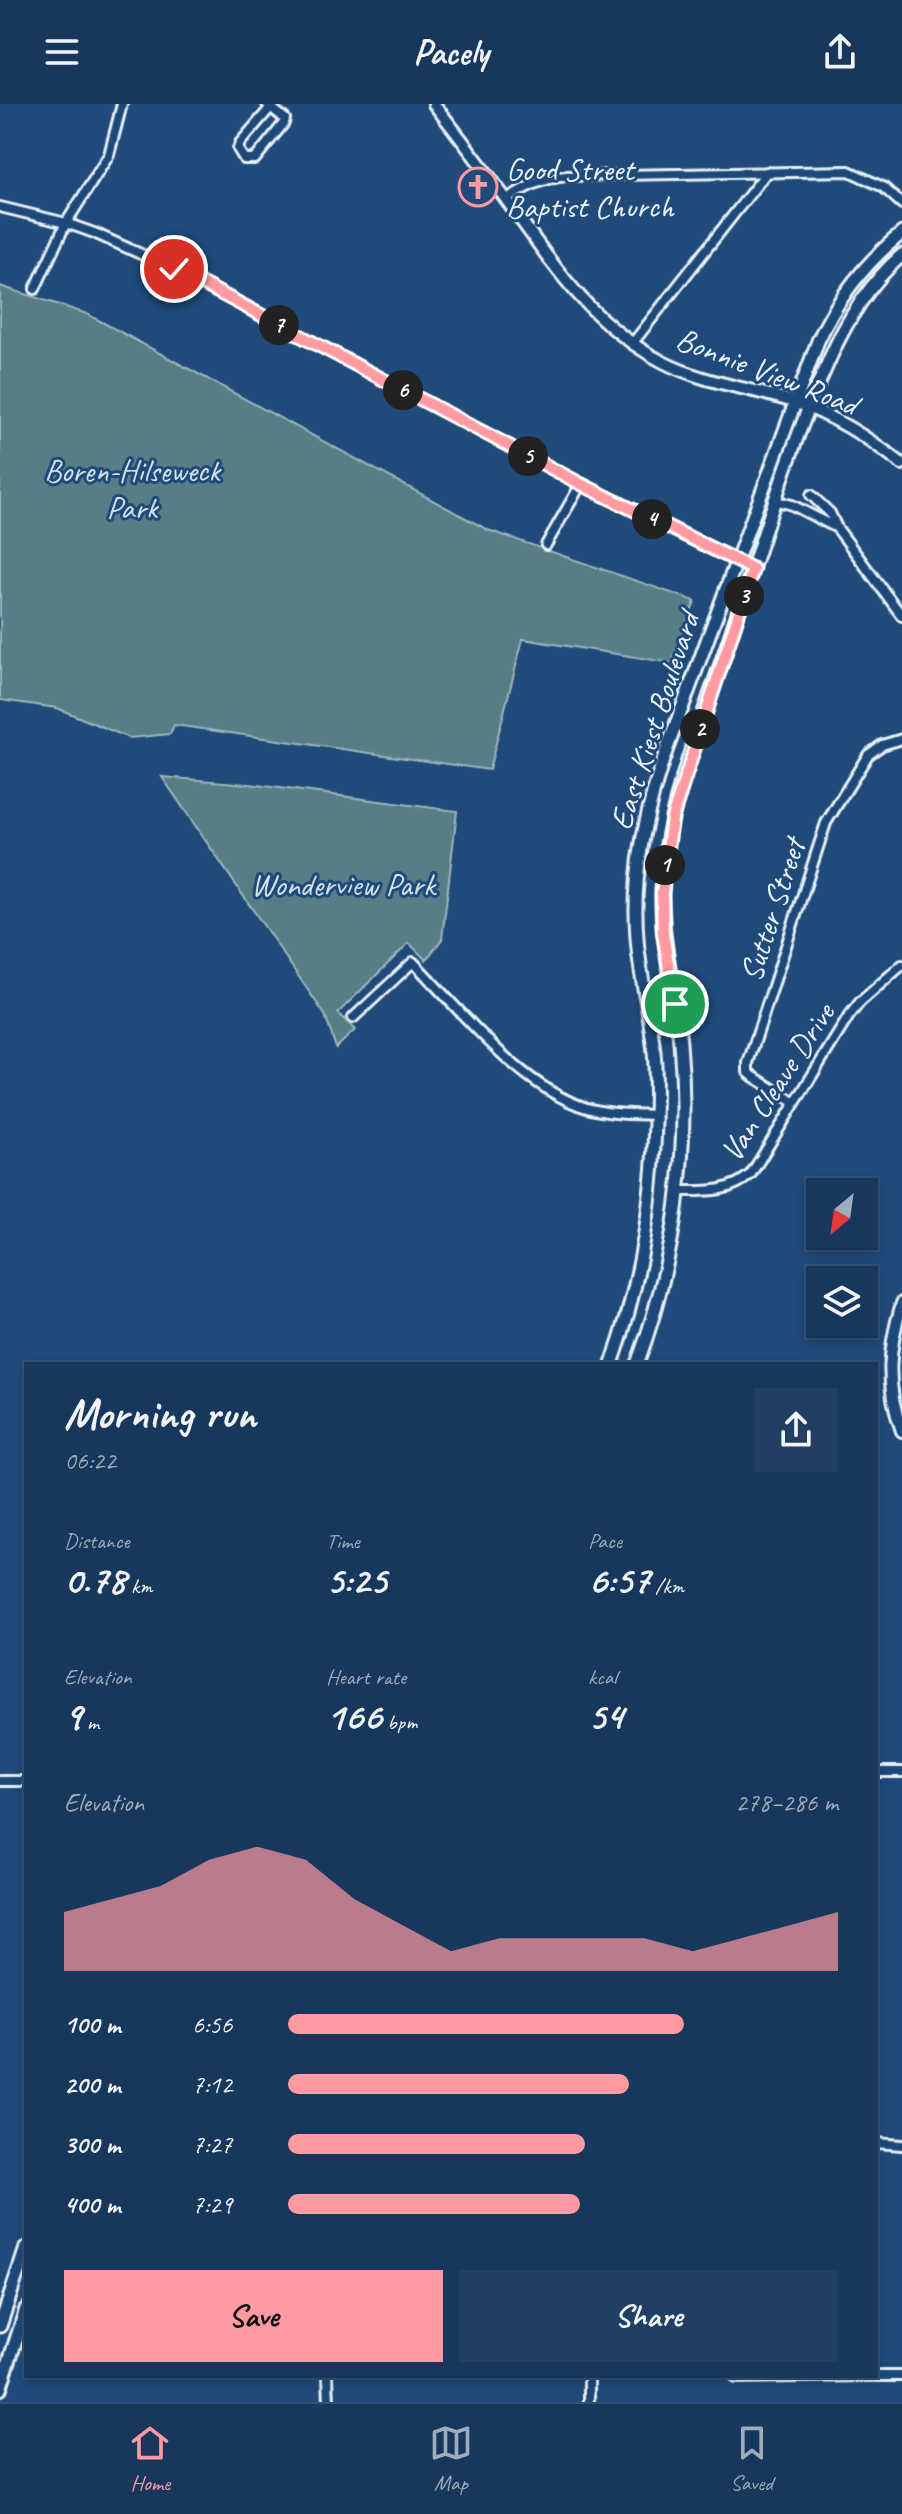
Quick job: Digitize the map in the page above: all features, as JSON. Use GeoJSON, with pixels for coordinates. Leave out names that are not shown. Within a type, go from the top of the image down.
{"type":"FeatureCollection","features":[{"type":"Feature","properties":{"kind":"main road","name":"East Kiest Boulevard"},"geometry":{"type":"LineString","coordinates":[[613,1362],[637,1285],[652,1177],[655,1063],[637,940],[635,887],[647,809],[794,402],[833,309],[861,271],[902,233]]}},
{"type":"Feature","properties":{"kind":"main road","name":"East Kiest Boulevard"},"geometry":{"type":"LineString","coordinates":[[638,1362],[664,1275],[678,1191],[684,1116],[680,1042],[663,933],[662,893],[672,818],[753,569],[810,408],[839,339],[867,294],[902,255]]}},
{"type":"Feature","properties":{"kind":"main road"},"geometry":{"type":"LineString","coordinates":[[0,2326],[24,2254]]}},
{"type":"Feature","properties":{"kind":"main road"},"geometry":{"type":"LineString","coordinates":[[0,2389],[24,2315]]}},
{"type":"Feature","properties":{"kind":"street"},"geometry":{"type":"LineString","coordinates":[[35,289],[66,223],[109,155],[122,104]]}},
{"type":"Feature","properties":{"kind":"street","name":"Bonnie View Road"},"geometry":{"type":"LineString","coordinates":[[434,104],[573,291],[632,344],[702,378],[810,408],[853,429],[902,464]]}},
{"type":"Feature","properties":{"kind":"street"},"geometry":{"type":"LineString","coordinates":[[269,105],[285,119],[284,123],[255,159],[244,159],[238,149],[240,143],[269,105]]}},
{"type":"Feature","properties":{"kind":"street"},"geometry":{"type":"LineString","coordinates":[[506,200],[528,184],[547,178],[849,171],[883,187],[902,204]]}},
{"type":"Feature","properties":{"kind":"street"},"geometry":{"type":"LineString","coordinates":[[632,344],[767,172]]}},
{"type":"Feature","properties":{"kind":"street"},"geometry":{"type":"LineString","coordinates":[[0,207],[66,223],[174,269],[581,484],[753,569]]}},
{"type":"Feature","properties":{"kind":"street"},"geometry":{"type":"LineString","coordinates":[[546,545],[581,484]]}},
{"type":"Feature","properties":{"kind":"street"},"geometry":{"type":"LineString","coordinates":[[811,495],[830,513],[837,528],[902,616]]}},
{"type":"Feature","properties":{"kind":"street"},"geometry":{"type":"LineString","coordinates":[[777,501],[792,505],[837,528]]}},
{"type":"Feature","properties":{"kind":"street","name":"Sutter Street"},"geometry":{"type":"LineString","coordinates":[[794,1102],[748,1072],[748,1063],[826,823],[868,755],[882,745],[902,739]]}},
{"type":"Feature","properties":{"kind":"street"},"geometry":{"type":"LineString","coordinates":[[353,1018],[413,962],[532,1079],[586,1108],[654,1115]]}},
{"type":"Feature","properties":{"kind":"street","name":"Van Cleave Drive"},"geometry":{"type":"LineString","coordinates":[[678,1191],[714,1191],[742,1182],[751,1174],[854,1009],[902,965]]}},
{"type":"Feature","properties":{"kind":"street"},"geometry":{"type":"LineString","coordinates":[[902,1303],[891,1339],[889,1359],[893,1401],[902,1431]]}},
{"type":"Feature","properties":{"kind":"street"},"geometry":{"type":"LineString","coordinates":[[878,1772],[902,1772]]}},
{"type":"Feature","properties":{"kind":"street"},"geometry":{"type":"LineString","coordinates":[[0,1781],[24,1781]]}},
{"type":"Feature","properties":{"kind":"street"},"geometry":{"type":"LineString","coordinates":[[878,2143],[902,2145]]}},
{"type":"Feature","properties":{"kind":"street"},"geometry":{"type":"LineString","coordinates":[[878,2376],[902,2376]]}},
{"type":"Feature","properties":{"kind":"street"},"geometry":{"type":"LineString","coordinates":[[328,2378],[329,2402]]}},
{"type":"Feature","properties":{"kind":"street"},"geometry":{"type":"LineString","coordinates":[[589,2378],[589,2402]]}},
{"type":"Feature","properties":{"kind":"green space","name":"Boren-Hilseweck Park"},"geometry":{"type":"Polygon","coordinates":[[[0,286],[87,314],[488,530],[695,601],[672,663],[523,639],[489,770],[174,725],[170,734],[129,738],[57,708],[0,700],[0,286]]]}},
{"type":"Feature","properties":{"kind":"green space","name":"Wonderview Park"},"geometry":{"type":"Polygon","coordinates":[[[162,777],[249,784],[457,811],[442,939],[426,960],[409,943],[338,1013],[355,1030],[336,1048],[325,1015],[162,777]]]}},
{"type":"Feature","properties":{"kind":"place","name":"Good Street Baptist Church"},"geometry":{"type":"Point","coordinates":[478,187]}},
{"type":"Feature","properties":{"kind":"route"},"geometry":{"type":"LineString","coordinates":[[174,269],[581,484],[753,569],[672,818],[662,893],[663,933],[675,1004]]}}]}
